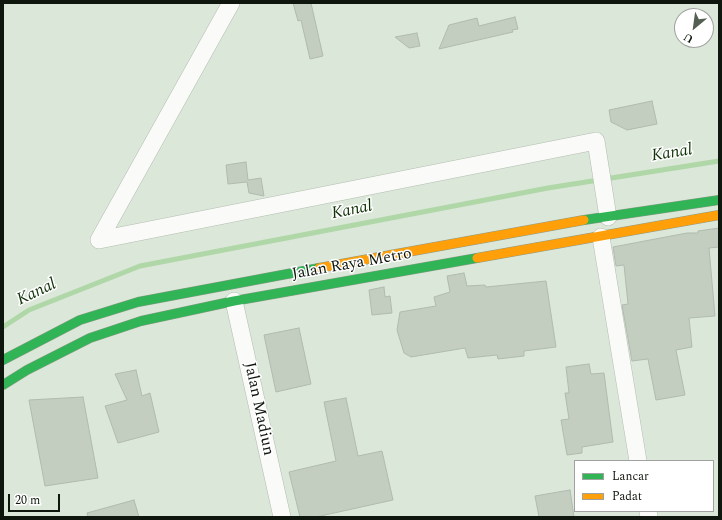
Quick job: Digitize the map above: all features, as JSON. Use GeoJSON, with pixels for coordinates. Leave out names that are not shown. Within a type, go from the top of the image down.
{"type":"FeatureCollection","features":[{"type":"Feature","properties":{"kind":"highway"},"geometry":{"type":"LineString","coordinates":[[3,360],[80,320],[138,302],[234,283],[608,217],[719,200]]}},
{"type":"Feature","properties":{"kind":"highway","name":"Jalan Raya Metro"},"geometry":{"type":"LineString","coordinates":[[3,385],[27,370],[90,338],[141,321],[234,301],[719,215]]}},
{"type":"Feature","properties":{"kind":"street"},"geometry":{"type":"LineString","coordinates":[[231,3],[99,240],[596,141],[608,217]]}},
{"type":"Feature","properties":{"kind":"street"},"geometry":{"type":"LineString","coordinates":[[601,237],[638,460]]}},
{"type":"Feature","properties":{"kind":"street","name":"Jalan Madiun"},"geometry":{"type":"LineString","coordinates":[[234,301],[282,517]]}},
{"type":"Feature","properties":{"kind":"building"},"geometry":{"type":"Polygon","coordinates":[[[293,3],[311,3],[323,56],[310,59],[301,20],[298,21],[293,3]]]}},
{"type":"Feature","properties":{"kind":"building"},"geometry":{"type":"Polygon","coordinates":[[[515,17],[518,29],[512,30],[513,32],[439,49],[449,25],[477,18],[479,26],[515,17]]]}},
{"type":"Feature","properties":{"kind":"building"},"geometry":{"type":"Polygon","coordinates":[[[417,33],[420,46],[409,48],[395,37],[417,33]]]}},
{"type":"Feature","properties":{"kind":"building"},"geometry":{"type":"Polygon","coordinates":[[[652,101],[657,124],[627,130],[611,122],[609,110],[652,101]]]}},
{"type":"Feature","properties":{"kind":"building"},"geometry":{"type":"Polygon","coordinates":[[[246,162],[248,180],[261,178],[264,196],[249,193],[247,182],[228,184],[226,165],[246,162]]]}},
{"type":"Feature","properties":{"kind":"building"},"geometry":{"type":"Polygon","coordinates":[[[719,228],[719,247],[709,248],[715,316],[689,318],[692,347],[676,350],[685,395],[656,400],[648,359],[632,361],[622,305],[628,304],[624,265],[616,266],[613,247],[687,233],[698,233],[698,231],[719,228]]]}},
{"type":"Feature","properties":{"kind":"building"},"geometry":{"type":"Polygon","coordinates":[[[464,273],[467,286],[485,285],[486,287],[546,281],[556,347],[524,351],[524,356],[498,359],[497,355],[468,358],[465,348],[411,357],[404,353],[397,330],[400,312],[436,306],[434,297],[450,292],[447,276],[464,273]]]}},
{"type":"Feature","properties":{"kind":"building"},"geometry":{"type":"Polygon","coordinates":[[[384,287],[385,297],[390,296],[392,313],[372,315],[369,290],[384,287]]]}},
{"type":"Feature","properties":{"kind":"building"},"geometry":{"type":"Polygon","coordinates":[[[299,328],[311,384],[276,392],[264,335],[299,328]]]}},
{"type":"Feature","properties":{"kind":"building"},"geometry":{"type":"Polygon","coordinates":[[[589,364],[591,374],[604,373],[613,442],[582,447],[582,453],[567,455],[561,420],[569,419],[565,393],[569,393],[566,367],[589,364]]]}},
{"type":"Feature","properties":{"kind":"building"},"geometry":{"type":"Polygon","coordinates":[[[136,370],[142,396],[150,393],[159,432],[118,443],[105,406],[127,400],[115,374],[136,370]]]}},
{"type":"Feature","properties":{"kind":"building"},"geometry":{"type":"Polygon","coordinates":[[[83,397],[98,478],[45,486],[29,400],[83,397]]]}},
{"type":"Feature","properties":{"kind":"building"},"geometry":{"type":"Polygon","coordinates":[[[346,398],[358,456],[382,451],[393,500],[316,517],[300,517],[289,472],[336,461],[324,402],[346,398]]]}},
{"type":"Feature","properties":{"kind":"building"},"geometry":{"type":"Polygon","coordinates":[[[570,490],[574,517],[539,517],[535,496],[570,490]]]}},
{"type":"Feature","properties":{"kind":"building"},"geometry":{"type":"Polygon","coordinates":[[[134,500],[139,517],[88,517],[87,513],[134,500]]]}},
{"type":"Feature","properties":{"kind":"waterway","name":"Kanal"},"geometry":{"type":"LineString","coordinates":[[3,327],[29,310],[140,266],[548,188],[719,161]]}},
{"type":"Feature","properties":{"kind":"traffic: fast"},"geometry":{"type":"LineString","coordinates":[[584,220],[719,200]]}},
{"type":"Feature","properties":{"kind":"traffic: fast"},"geometry":{"type":"LineString","coordinates":[[3,385],[27,370],[90,338],[141,321],[234,301],[477,258]]}},
{"type":"Feature","properties":{"kind":"traffic: fast"},"geometry":{"type":"LineString","coordinates":[[3,360],[80,320],[138,302],[319,268]]}},
{"type":"Feature","properties":{"kind":"traffic: slow"},"geometry":{"type":"LineString","coordinates":[[477,258],[719,215]]}},
{"type":"Feature","properties":{"kind":"traffic: slow"},"geometry":{"type":"LineString","coordinates":[[319,268],[584,220]]}}]}
